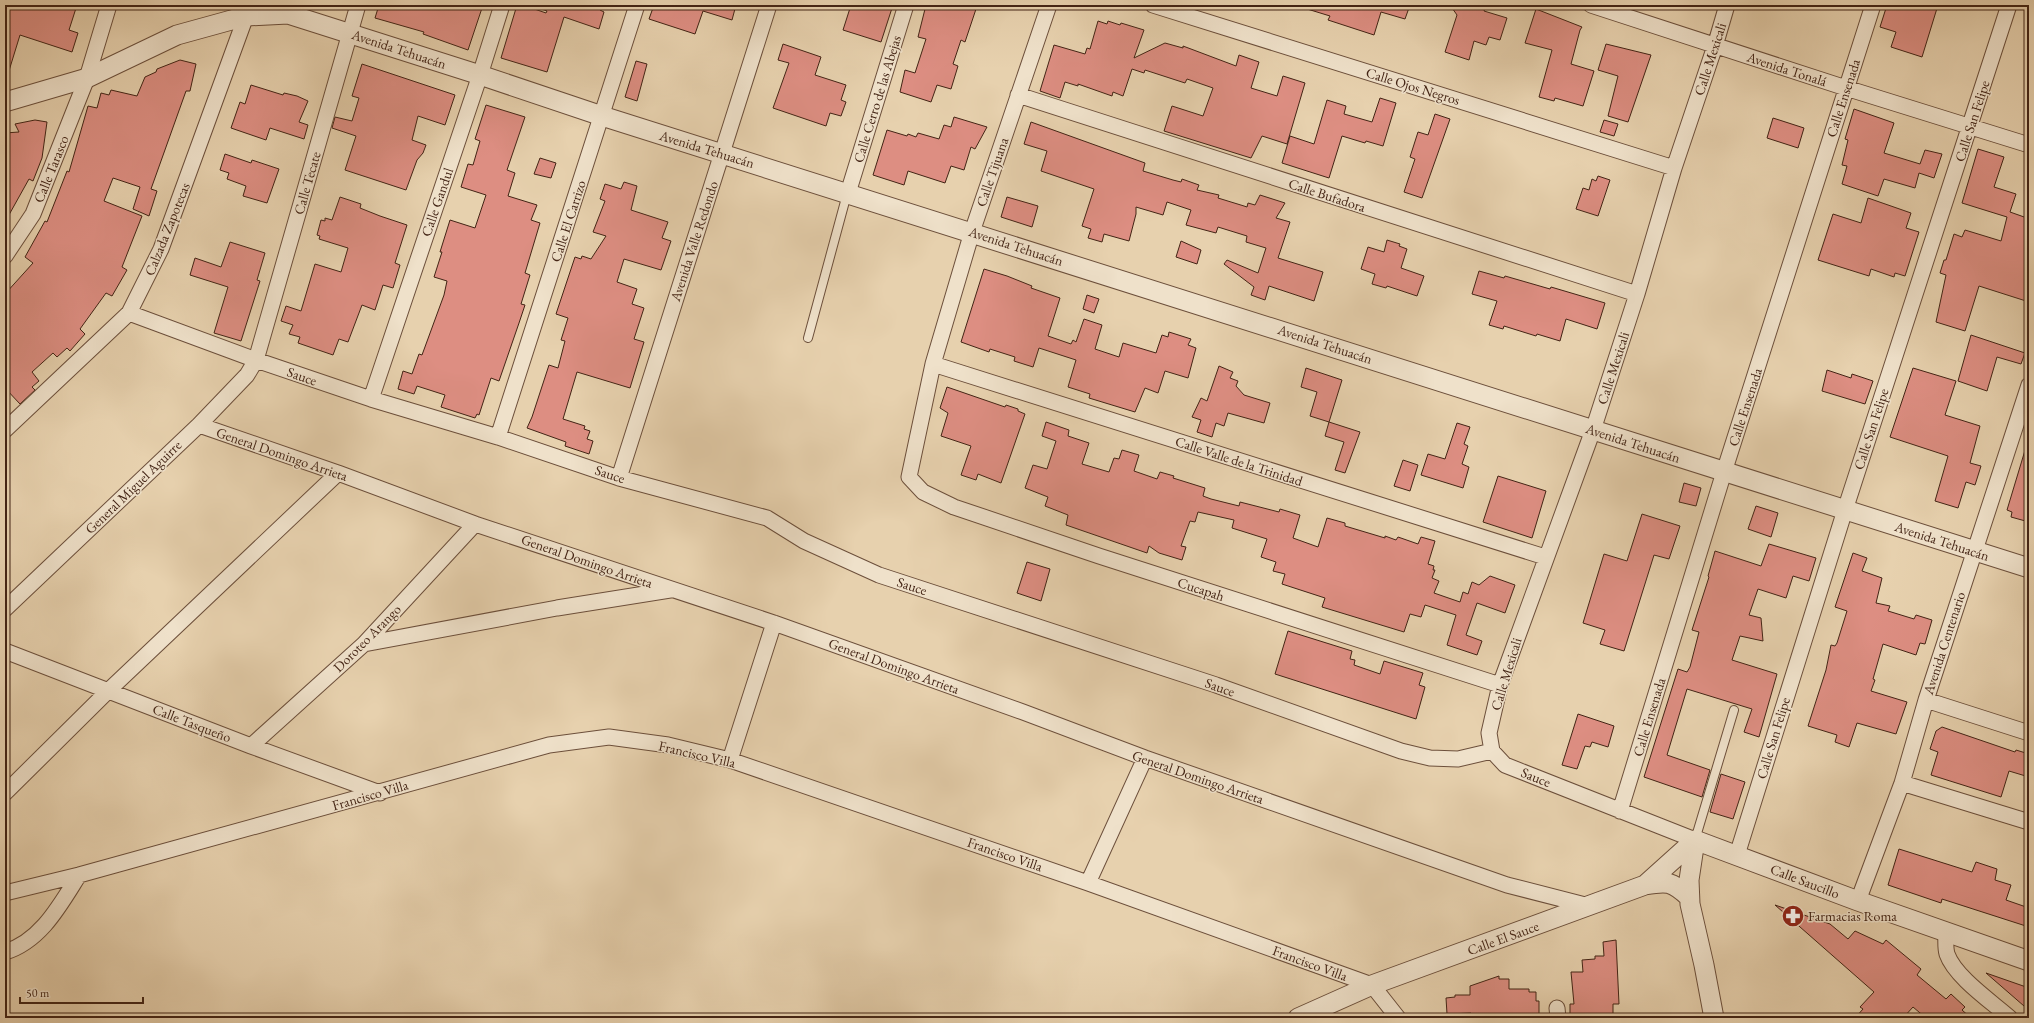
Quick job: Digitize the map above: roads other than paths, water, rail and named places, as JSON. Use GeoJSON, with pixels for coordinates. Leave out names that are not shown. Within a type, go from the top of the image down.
{"type":"FeatureCollection","features":[{"type":"Feature","properties":{"kind":"street","name":"Calle Tarasco"},"geometry":{"type":"LineString","coordinates":[[5,256],[33,214],[87,78],[109,5]]}},
{"type":"Feature","properties":{"kind":"street","name":"Calle Tecate"},"geometry":{"type":"LineString","coordinates":[[256,360],[358,5]]}},
{"type":"Feature","properties":{"kind":"street","name":"Calle Gandul"},"geometry":{"type":"LineString","coordinates":[[371,399],[480,75],[502,5]]}},
{"type":"Feature","properties":{"kind":"street","name":"Calle El Carrizo"},"geometry":{"type":"LineString","coordinates":[[498,437],[637,5]]}},
{"type":"Feature","properties":{"kind":"street","name":"Avenida Valle Redondo"},"geometry":{"type":"LineString","coordinates":[[619,478],[769,5]]}},
{"type":"Feature","properties":{"kind":"street","name":"Calle Cerro de las Abejas"},"geometry":{"type":"LineString","coordinates":[[848,193],[906,5]]}},
{"type":"Feature","properties":{"kind":"street","name":"Calle Tijuana"},"geometry":{"type":"LineString","coordinates":[[909,477],[933,364],[972,232],[1049,5]]}},
{"type":"Feature","properties":{"kind":"street","name":"Calle Ojos Negros"},"geometry":{"type":"LineString","coordinates":[[1153,5],[1674,168]]}},
{"type":"Feature","properties":{"kind":"street","name":"Avenida Tonalá"},"geometry":{"type":"LineString","coordinates":[[1591,5],[1846,88],[2029,145]]}},
{"type":"Feature","properties":{"kind":"street","name":"Calle Mexicali"},"geometry":{"type":"LineString","coordinates":[[1492,752],[1489,733],[1500,686],[1545,557],[1593,430],[1637,294],[1674,168],[1715,46],[1727,5]]}},
{"type":"Feature","properties":{"kind":"street","name":"Calle Ensenada"},"geometry":{"type":"LineString","coordinates":[[1620,811],[1724,472],[1873,5]]}},
{"type":"Feature","properties":{"kind":"street","name":"Calle San Felipe"},"geometry":{"type":"LineString","coordinates":[[1737,855],[1845,510],[2009,5]]}},
{"type":"Feature","properties":{"kind":"street","name":"Avenida Tehuacán"},"geometry":{"type":"LineString","coordinates":[[5,102],[87,78],[176,35],[248,10],[288,14],[480,75],[602,116],[2029,568]]}},
{"type":"Feature","properties":{"kind":"street","name":"Calzada Zapotecas"},"geometry":{"type":"LineString","coordinates":[[5,430],[130,313],[161,249],[248,10]]}},
{"type":"Feature","properties":{"kind":"street","name":"Calle Bufadora"},"geometry":{"type":"LineString","coordinates":[[1018,95],[1637,294]]}},
{"type":"Feature","properties":{"kind":"street","name":"Sauce"},"geometry":{"type":"LineString","coordinates":[[130,313],[256,360],[371,399],[498,437],[619,478],[768,518],[804,541],[879,575],[1216,685],[1401,751],[1430,758],[1458,759],[1492,752],[1505,765],[1695,840]]}},
{"type":"Feature","properties":{"kind":"street","name":"General Miguel Aguirre"},"geometry":{"type":"LineString","coordinates":[[5,610],[199,425],[247,375],[256,360]]}},
{"type":"Feature","properties":{"kind":"street","name":"Calle Valle de la Trinidad"},"geometry":{"type":"LineString","coordinates":[[933,364],[1545,557]]}},
{"type":"Feature","properties":{"kind":"street","name":"Avenida Centenario"},"geometry":{"type":"LineString","coordinates":[[1858,901],[1902,783],[1926,700],[1974,551],[2024,417],[2029,385]]}},
{"type":"Feature","properties":{"kind":"street","name":"General Domingo Arrieta"},"geometry":{"type":"LineString","coordinates":[[199,425],[338,473],[475,524],[774,623],[1023,712],[1145,758],[1507,885],[1589,906]]}},
{"type":"Feature","properties":{"kind":"street"},"geometry":{"type":"LineString","coordinates":[[5,793],[108,691],[338,473]]}},
{"type":"Feature","properties":{"kind":"street","name":"Cucapah"},"geometry":{"type":"LineString","coordinates":[[909,477],[923,492],[954,507],[1106,559],[1500,686]]}},
{"type":"Feature","properties":{"kind":"street","name":"Doroteo Arango"},"geometry":{"type":"LineString","coordinates":[[251,746],[364,644],[475,524]]}},
{"type":"Feature","properties":{"kind":"street"},"geometry":{"type":"LineString","coordinates":[[364,644],[557,608],[673,590]]}},
{"type":"Feature","properties":{"kind":"street"},"geometry":{"type":"LineString","coordinates":[[730,760],[774,623]]}},
{"type":"Feature","properties":{"kind":"street","name":"Calle Tasqueño"},"geometry":{"type":"LineString","coordinates":[[5,651],[251,746],[380,793]]}},
{"type":"Feature","properties":{"kind":"street"},"geometry":{"type":"LineString","coordinates":[[1926,700],[2029,733]]}},
{"type":"Feature","properties":{"kind":"street","name":"Francisco Villa"},"geometry":{"type":"LineString","coordinates":[[5,893],[79,875],[380,793],[549,745],[609,737],[668,745],[730,760],[1088,883],[1372,986]]}},
{"type":"Feature","properties":{"kind":"street"},"geometry":{"type":"LineString","coordinates":[[1088,883],[1145,758]]}},
{"type":"Feature","properties":{"kind":"street"},"geometry":{"type":"LineString","coordinates":[[1902,783],[2029,822]]}},
{"type":"Feature","properties":{"kind":"street"},"geometry":{"type":"LineString","coordinates":[[1695,840],[1689,880],[1689,897],[1692,918],[1704,965],[1714,1018]]}},
{"type":"Feature","properties":{"kind":"street","name":"Calle Saucillo"},"geometry":{"type":"LineString","coordinates":[[1695,840],[1858,901],[2029,961]]}},
{"type":"Feature","properties":{"kind":"street","name":"Calle El Sauce"},"geometry":{"type":"LineString","coordinates":[[1298,1018],[1372,986],[1645,885],[1695,840]]}},
{"type":"Feature","properties":{"kind":"street"},"geometry":{"type":"LineString","coordinates":[[5,952],[32,937],[51,919],[79,875]]}},
{"type":"Feature","properties":{"kind":"street"},"geometry":{"type":"LineString","coordinates":[[1645,885],[1665,882],[1679,888],[1689,897]]}},
{"type":"Feature","properties":{"kind":"street"},"geometry":{"type":"LineString","coordinates":[[1946,932],[1945,946],[1951,963],[1962,976],[2010,1018]]}},
{"type":"Feature","properties":{"kind":"street"},"geometry":{"type":"LineString","coordinates":[[1372,986],[1398,1018]]}},
{"type":"Feature","properties":{"kind":"lane"},"geometry":{"type":"LineString","coordinates":[[808,338],[848,193]]}},
{"type":"Feature","properties":{"kind":"lane"},"geometry":{"type":"LineString","coordinates":[[1695,840],[1734,710]]}},
{"type":"Feature","properties":{"kind":"place","name":"Farmacias Roma"},"geometry":{"type":"Point","coordinates":[1793,916]}}]}
